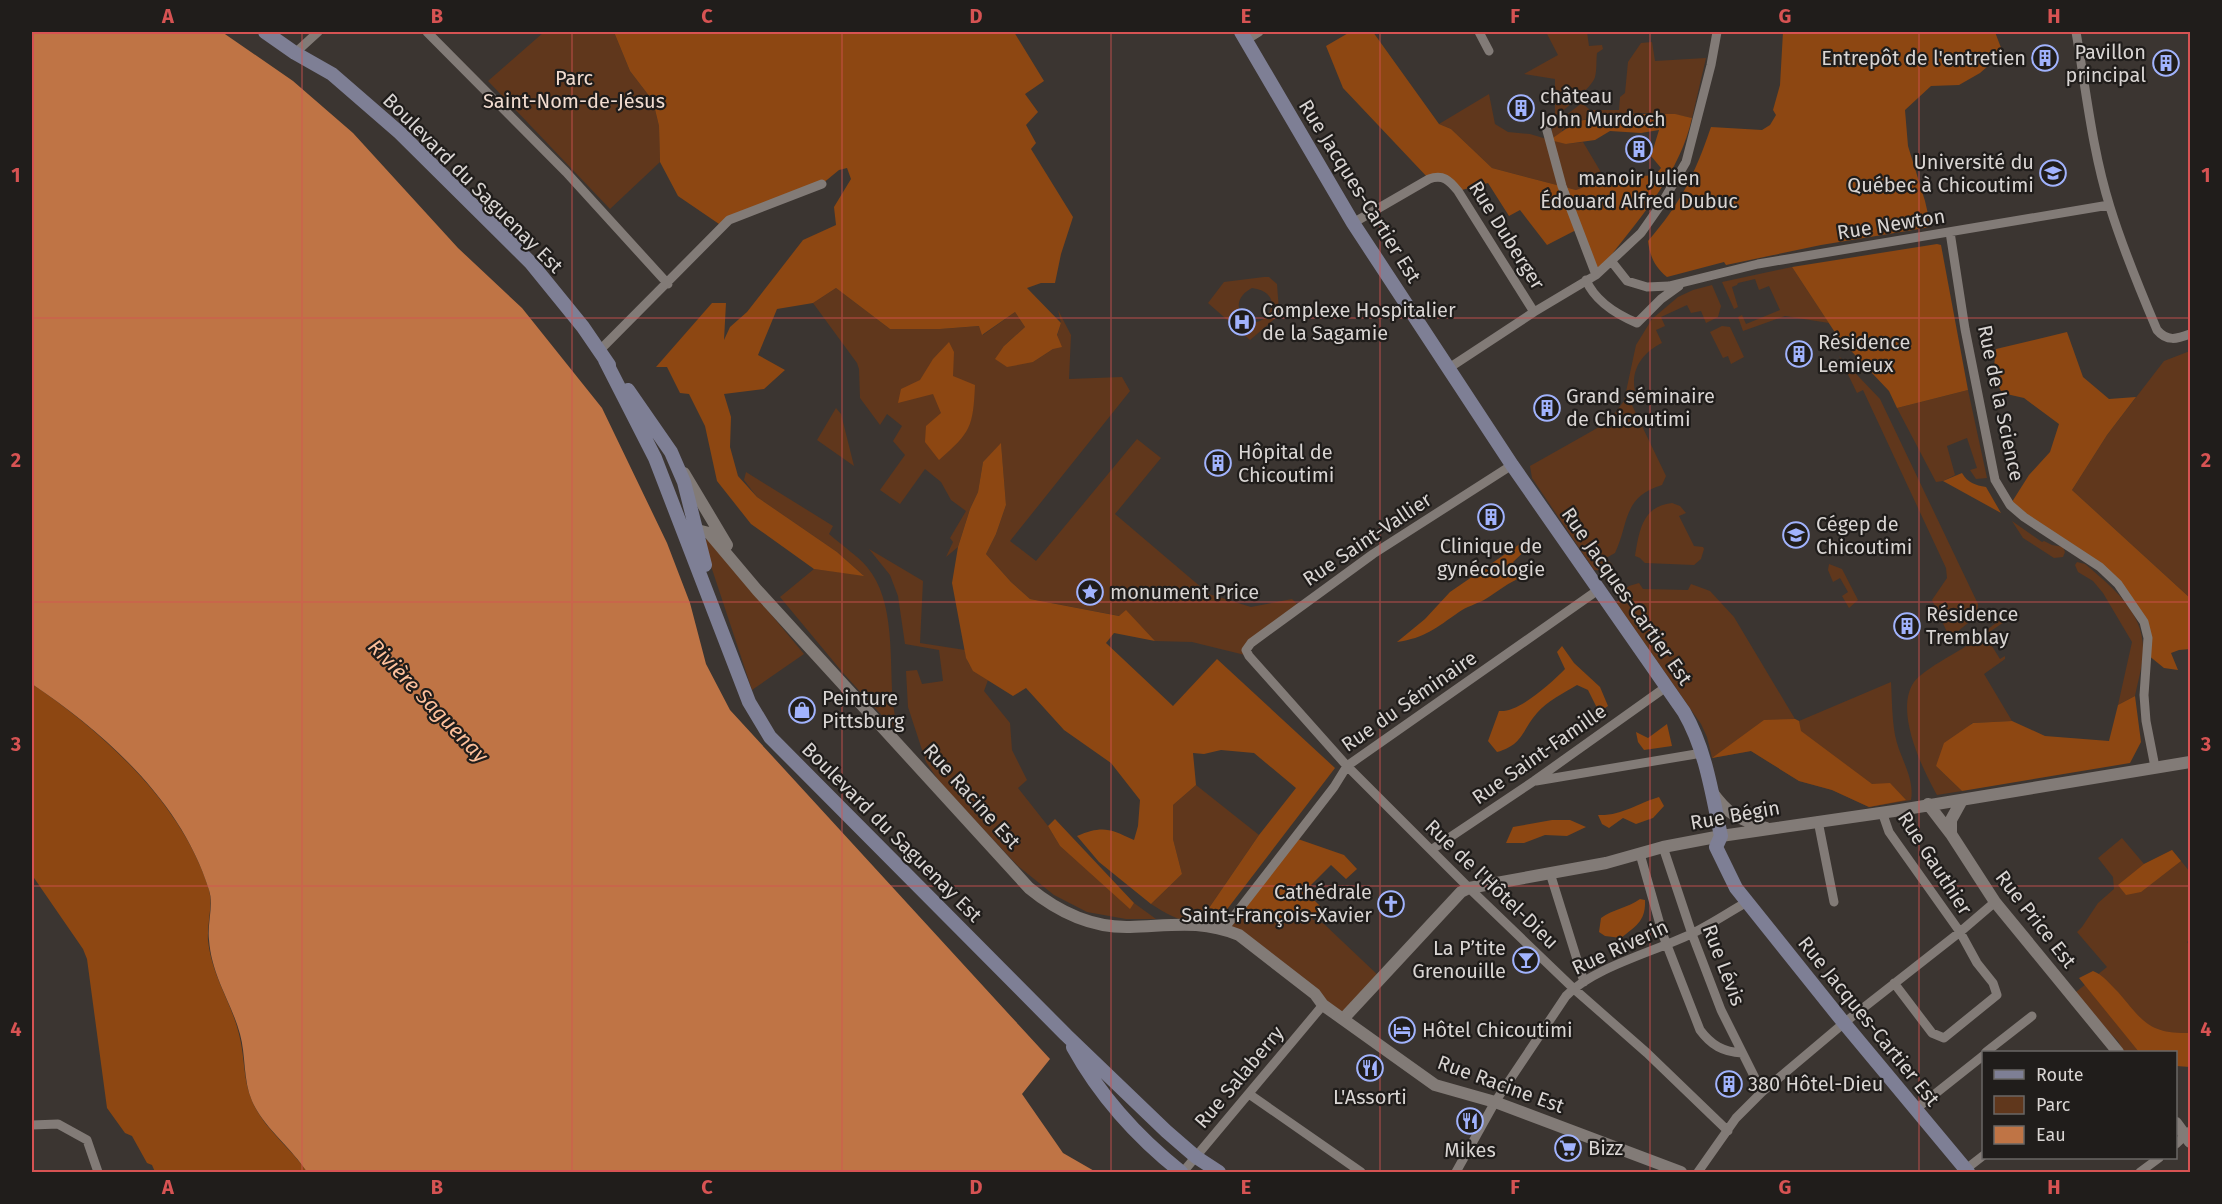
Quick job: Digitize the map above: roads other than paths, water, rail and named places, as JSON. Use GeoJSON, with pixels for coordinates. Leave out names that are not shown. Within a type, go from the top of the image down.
{"type":"FeatureCollection","features":[{"type":"Feature","properties":{"kind":"main road","name":"Boulevard du Saguenay Est"},"geometry":{"type":"LineString","coordinates":[[265,32],[295,53],[332,74],[400,133],[531,264],[583,327],[671,452],[684,482],[723,633]]}},
{"type":"Feature","properties":{"kind":"main road","name":"Rue Jacques-Cartier Est"},"geometry":{"type":"LineString","coordinates":[[1244,36],[1353,223],[1512,465],[1696,733],[1721,836],[1716,847],[1736,888],[1967,1171]]}},
{"type":"Feature","properties":{"kind":"main road","name":"Boulevard du Saguenay Est"},"geometry":{"type":"LineString","coordinates":[[602,355],[655,458],[748,702],[770,737],[1066,1035],[1166,1131],[1219,1173]]}},
{"type":"Feature","properties":{"kind":"main road","name":"Boulevard du Saguenay Est"},"geometry":{"type":"LineString","coordinates":[[1066,1035],[1090,1078],[1124,1120],[1182,1173]]}},
{"type":"Feature","properties":{"kind":"street"},"geometry":{"type":"LineString","coordinates":[[295,53],[318,32]]}},
{"type":"Feature","properties":{"kind":"street"},"geometry":{"type":"LineString","coordinates":[[427,32],[566,172],[668,284]]}},
{"type":"Feature","properties":{"kind":"street"},"geometry":{"type":"LineString","coordinates":[[1244,36],[1259,32]]}},
{"type":"Feature","properties":{"kind":"street"},"geometry":{"type":"LineString","coordinates":[[1479,32],[1489,51]]}},
{"type":"Feature","properties":{"kind":"street"},"geometry":{"type":"LineString","coordinates":[[1449,368],[1596,274],[1612,262],[1641,233],[1686,162],[1712,65],[1717,32]]}},
{"type":"Feature","properties":{"kind":"street"},"geometry":{"type":"LineString","coordinates":[[2076,32],[2109,205],[2135,278],[2161,335],[2171,339],[2190,334]]}},
{"type":"Feature","properties":{"kind":"street"},"geometry":{"type":"LineString","coordinates":[[1546,127],[1562,186],[1596,274]]}},
{"type":"Feature","properties":{"kind":"street","name":"Rue Duberger"},"geometry":{"type":"LineString","coordinates":[[1353,223],[1429,179],[1437,176],[1445,178],[1458,191],[1534,312]]}},
{"type":"Feature","properties":{"kind":"street"},"geometry":{"type":"LineString","coordinates":[[602,355],[729,220],[822,184]]}},
{"type":"Feature","properties":{"kind":"street","name":"Rue Newton"},"geometry":{"type":"LineString","coordinates":[[1612,262],[1627,281],[1647,287],[1681,285],[1758,264],[2109,205]]}},
{"type":"Feature","properties":{"kind":"street","name":"Rue de la Science"},"geometry":{"type":"LineString","coordinates":[[1950,232],[1965,328],[1995,480],[2010,505],[2024,517],[2100,567],[2118,584],[2144,622],[2148,638],[2144,695],[2146,721],[2155,767]]}},
{"type":"Feature","properties":{"kind":"street","name":"Rue Newton"},"geometry":{"type":"LineString","coordinates":[[1586,280],[1598,298],[1637,323],[1661,299],[1681,285]]}},
{"type":"Feature","properties":{"kind":"street","name":"Rue Racine Est"},"geometry":{"type":"LineString","coordinates":[[671,452],[749,579]]}},
{"type":"Feature","properties":{"kind":"street","name":"Rue Saint-Vallier"},"geometry":{"type":"LineString","coordinates":[[1246,650],[1251,643],[1373,554],[1512,465]]}},
{"type":"Feature","properties":{"kind":"street","name":"Rue Racine Est"},"geometry":{"type":"LineString","coordinates":[[681,522],[688,528],[709,533],[1029,888],[1048,903],[1070,915],[1118,926],[1185,923],[1224,929],[1239,935],[1315,994],[1323,1005],[1435,1085],[1495,1102],[1681,1173]]}},
{"type":"Feature","properties":{"kind":"street","name":"Rue du Séminaire"},"geometry":{"type":"LineString","coordinates":[[1224,929],[1334,787],[1347,766],[1598,590]]}},
{"type":"Feature","properties":{"kind":"street","name":"Rue de l'Hôtel-Dieu"},"geometry":{"type":"LineString","coordinates":[[1246,650],[1347,766],[1469,888],[1728,1131]]}},
{"type":"Feature","properties":{"kind":"street","name":"Rue Saint-Famille"},"geometry":{"type":"LineString","coordinates":[[1431,850],[1534,781],[1666,687]]}},
{"type":"Feature","properties":{"kind":"street"},"geometry":{"type":"LineString","coordinates":[[1534,781],[1702,753]]}},
{"type":"Feature","properties":{"kind":"street","name":"Rue Bégin"},"geometry":{"type":"LineString","coordinates":[[1469,888],[1721,836],[1962,800],[2190,762]]}},
{"type":"Feature","properties":{"kind":"street"},"geometry":{"type":"LineString","coordinates":[[1710,789],[1724,809],[1767,829]]}},
{"type":"Feature","properties":{"kind":"street"},"geometry":{"type":"LineString","coordinates":[[1951,834],[1954,810],[1962,800]]}},
{"type":"Feature","properties":{"kind":"street","name":"Rue Price Est"},"geometry":{"type":"LineString","coordinates":[[1929,804],[1995,902],[2115,1051]]}},
{"type":"Feature","properties":{"kind":"street","name":"Rue Gauthier"},"geometry":{"type":"LineString","coordinates":[[1882,812],[1889,832],[1960,932],[1977,963],[1993,983],[1997,995],[1944,1038],[1932,1033],[1894,983]]}},
{"type":"Feature","properties":{"kind":"street"},"geometry":{"type":"LineString","coordinates":[[1818,821],[1834,902]]}},
{"type":"Feature","properties":{"kind":"street","name":"Rue Lévis"},"geometry":{"type":"LineString","coordinates":[[1663,848],[1721,1010],[1762,1092]]}},
{"type":"Feature","properties":{"kind":"street"},"geometry":{"type":"LineString","coordinates":[[1640,854],[1667,945],[1700,1030],[1707,1041],[1721,1049],[1742,1053]]}},
{"type":"Feature","properties":{"kind":"street"},"geometry":{"type":"LineString","coordinates":[[1550,873],[1584,982]]}},
{"type":"Feature","properties":{"kind":"street"},"geometry":{"type":"LineString","coordinates":[[1343,1019],[1461,892],[1469,888]]}},
{"type":"Feature","properties":{"kind":"street","name":"Rue Riverin"},"geometry":{"type":"LineString","coordinates":[[1456,1173],[1495,1102],[1573,988],[1605,970],[1692,934],[1748,902]]}},
{"type":"Feature","properties":{"kind":"street"},"geometry":{"type":"LineString","coordinates":[[1698,1173],[1746,1107],[1762,1092],[1995,902]]}},
{"type":"Feature","properties":{"kind":"street","name":"Rue Salaberry"},"geometry":{"type":"LineString","coordinates":[[1182,1173],[1323,1005]]}},
{"type":"Feature","properties":{"kind":"street"},"geometry":{"type":"LineString","coordinates":[[1989,1051],[2032,1016]]}},
{"type":"Feature","properties":{"kind":"street"},"geometry":{"type":"LineString","coordinates":[[1916,1109],[1982,1056]]}},
{"type":"Feature","properties":{"kind":"street"},"geometry":{"type":"LineString","coordinates":[[1249,1094],[1361,1173]]}},
{"type":"Feature","properties":{"kind":"street"},"geometry":{"type":"LineString","coordinates":[[32,1125],[58,1124],[87,1140],[98,1173]]}},
{"type":"Feature","properties":{"kind":"street"},"geometry":{"type":"LineString","coordinates":[[1967,1171],[1982,1156]]}},
{"type":"Feature","properties":{"kind":"street"},"geometry":{"type":"LineString","coordinates":[[2140,1173],[2157,1159]]}},
{"type":"Feature","properties":{"kind":"water","name":"Rivière Saguenay"},"geometry":{"type":"Polygon","coordinates":[[[32,32],[222,32],[293,81],[353,133],[458,248],[522,308],[602,408],[667,543],[690,603],[706,664],[730,710],[1050,1059],[1022,1094],[1063,1153],[1096,1172],[307,1172],[263,1120],[249,1093],[240,1034],[211,953],[209,934],[211,902],[197,858],[161,799],[138,773],[87,725],[32,684],[32,32]]]}},
{"type":"Feature","properties":{"kind":"place","name":"Entrepôt de l'entretien"},"geometry":{"type":"Point","coordinates":[2045,58]}},
{"type":"Feature","properties":{"kind":"place","name":"Pavillon principal"},"geometry":{"type":"Point","coordinates":[2166,63]}},
{"type":"Feature","properties":{"kind":"place","name":"château John Murdoch"},"geometry":{"type":"Point","coordinates":[1521,108]}},
{"type":"Feature","properties":{"kind":"place","name":"manoir Julien Édouard Alfred Dubuc"},"geometry":{"type":"Point","coordinates":[1639,149]}},
{"type":"Feature","properties":{"kind":"place","name":"Université du Québec à Chicoutimi"},"geometry":{"type":"Point","coordinates":[2053,173]}},
{"type":"Feature","properties":{"kind":"place","name":"Complexe Hospitalier de la Sagamie"},"geometry":{"type":"Point","coordinates":[1242,322]}},
{"type":"Feature","properties":{"kind":"place","name":"Résidence Lemieux"},"geometry":{"type":"Point","coordinates":[1799,354]}},
{"type":"Feature","properties":{"kind":"place","name":"Grand séminaire de Chicoutimi"},"geometry":{"type":"Point","coordinates":[1547,408]}},
{"type":"Feature","properties":{"kind":"place","name":"Hôpital de Chicoutimi"},"geometry":{"type":"Point","coordinates":[1218,463]}},
{"type":"Feature","properties":{"kind":"place","name":"Clinique de gynécologie"},"geometry":{"type":"Point","coordinates":[1491,517]}},
{"type":"Feature","properties":{"kind":"place","name":"Cégep de Chicoutimi"},"geometry":{"type":"Point","coordinates":[1796,535]}},
{"type":"Feature","properties":{"kind":"place","name":"monument Price"},"geometry":{"type":"Point","coordinates":[1090,592]}},
{"type":"Feature","properties":{"kind":"place","name":"Résidence Tremblay"},"geometry":{"type":"Point","coordinates":[1907,626]}},
{"type":"Feature","properties":{"kind":"place","name":"Peinture Pittsburg"},"geometry":{"type":"Point","coordinates":[802,710]}},
{"type":"Feature","properties":{"kind":"place","name":"Cathédrale Saint-François-Xavier"},"geometry":{"type":"Point","coordinates":[1391,904]}},
{"type":"Feature","properties":{"kind":"place","name":"La P’tite Grenouille"},"geometry":{"type":"Point","coordinates":[1526,960]}},
{"type":"Feature","properties":{"kind":"place","name":"Hôtel Chicoutimi"},"geometry":{"type":"Point","coordinates":[1402,1030]}},
{"type":"Feature","properties":{"kind":"place","name":"L'Assorti"},"geometry":{"type":"Point","coordinates":[1370,1068]}},
{"type":"Feature","properties":{"kind":"place","name":"380 Hôtel-Dieu"},"geometry":{"type":"Point","coordinates":[1729,1084]}},
{"type":"Feature","properties":{"kind":"place","name":"Mikes"},"geometry":{"type":"Point","coordinates":[1470,1121]}},
{"type":"Feature","properties":{"kind":"place","name":"Bizz"},"geometry":{"type":"Point","coordinates":[1568,1148]}},
{"type":"Feature","properties":{"kind":"park label","name":"Parc Saint-Nom-de-Jésus"},"geometry":{"type":"Point","coordinates":[574,90]}}]}
